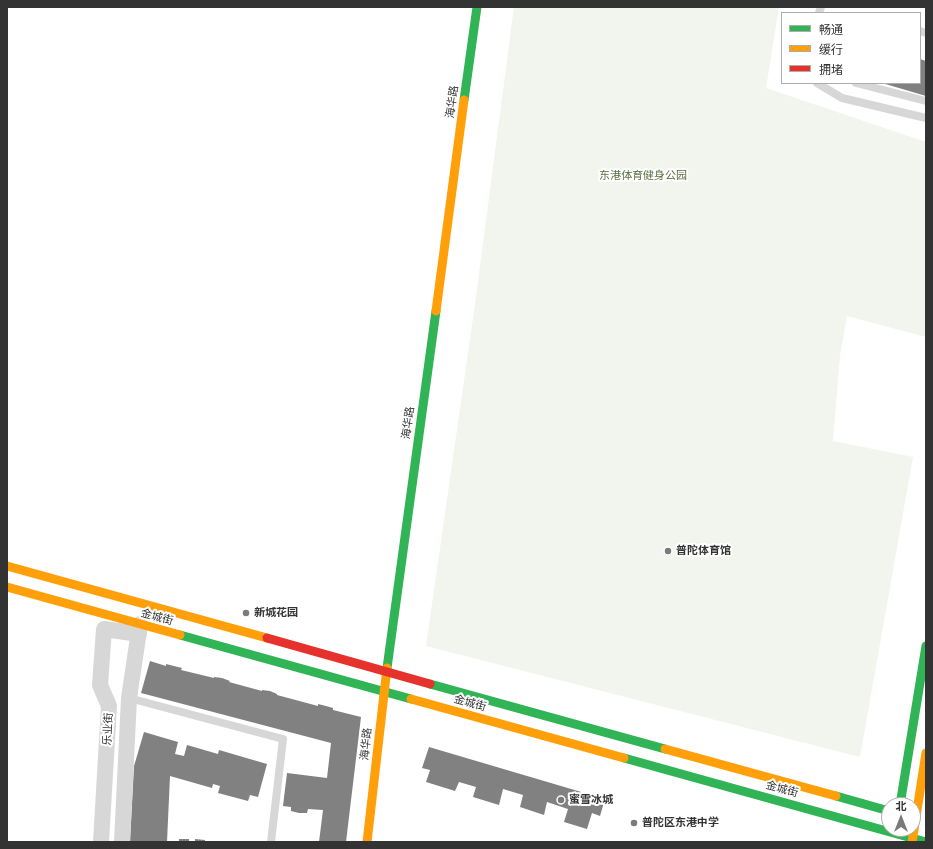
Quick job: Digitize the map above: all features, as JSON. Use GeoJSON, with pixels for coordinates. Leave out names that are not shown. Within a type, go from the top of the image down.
{"type":"FeatureCollection","features":[{"type":"Feature","properties":{"kind":"main road","name":"海华路"},"geometry":{"type":"LineString","coordinates":[[368,842],[384,692],[477,7]]}},
{"type":"Feature","properties":{"kind":"main road","name":"金城街"},"geometry":{"type":"LineString","coordinates":[[7,566],[881,809]]}},
{"type":"Feature","properties":{"kind":"main road","name":"金城街"},"geometry":{"type":"LineString","coordinates":[[7,587],[140,629],[384,692],[881,831]]}},
{"type":"Feature","properties":{"kind":"main road"},"geometry":{"type":"LineString","coordinates":[[901,797],[926,646]]}},
{"type":"Feature","properties":{"kind":"main road"},"geometry":{"type":"LineString","coordinates":[[918,797],[926,753]]}},
{"type":"Feature","properties":{"kind":"main road","name":"金城街"},"geometry":{"type":"LineString","coordinates":[[902,837],[926,842]]}},
{"type":"Feature","properties":{"kind":"street","name":"乐业街"},"geometry":{"type":"LineString","coordinates":[[101,842],[109,706],[100,685],[104,629],[140,629],[129,698],[122,842]]}},
{"type":"Feature","properties":{"kind":"lane"},"geometry":{"type":"LineString","coordinates":[[819,84],[842,98],[926,118]]}},
{"type":"Feature","properties":{"kind":"lane"},"geometry":{"type":"LineString","coordinates":[[860,84],[926,101]]}},
{"type":"Feature","properties":{"kind":"lane"},"geometry":{"type":"LineString","coordinates":[[129,698],[284,739],[271,842]]}},
{"type":"Feature","properties":{"kind":"green space","name":"东港体育健身公园"},"geometry":{"type":"Polygon","coordinates":[[[514,7],[779,7],[766,88],[926,142],[926,337],[847,316],[840,356],[833,441],[913,457],[860,757],[426,646],[475,304],[514,7]]]}},
{"type":"Feature","properties":{"kind":"building"},"geometry":{"type":"Polygon","coordinates":[[[921,59],[926,61],[926,96],[885,84],[921,84],[921,59]]]}},
{"type":"Feature","properties":{"kind":"building"},"geometry":{"type":"Polygon","coordinates":[[[150,661],[166,666],[166,664],[182,668],[181,670],[214,678],[222,678],[230,681],[229,682],[262,691],[270,691],[277,695],[318,706],[318,704],[326,706],[333,708],[333,710],[361,717],[346,842],[319,842],[323,810],[308,809],[307,813],[299,813],[291,811],[291,807],[283,806],[287,773],[327,778],[331,743],[141,693],[150,661]]]}},
{"type":"Feature","properties":{"kind":"building"},"geometry":{"type":"Polygon","coordinates":[[[144,732],[178,742],[175,754],[184,756],[187,745],[218,754],[219,750],[267,764],[258,797],[250,795],[248,801],[218,793],[220,786],[213,784],[212,788],[170,776],[167,842],[130,842],[134,766],[144,732]]]}},
{"type":"Feature","properties":{"kind":"building"},"geometry":{"type":"Polygon","coordinates":[[[429,747],[605,799],[600,816],[592,813],[587,829],[564,822],[568,809],[547,802],[544,815],[520,807],[523,795],[503,789],[499,805],[473,797],[476,787],[459,782],[455,791],[426,782],[430,770],[422,768],[429,747]]]}},
{"type":"Feature","properties":{"kind":"building"},"geometry":{"type":"Polygon","coordinates":[[[179,839],[189,839],[189,842],[179,842],[179,839]]]}},
{"type":"Feature","properties":{"kind":"building"},"geometry":{"type":"Polygon","coordinates":[[[195,839],[205,840],[205,842],[195,842],[195,839]]]}},
{"type":"Feature","properties":{"kind":"traffic: fast"},"geometry":{"type":"LineString","coordinates":[[464,100],[477,7]]}},
{"type":"Feature","properties":{"kind":"traffic: fast"},"geometry":{"type":"LineString","coordinates":[[387,668],[436,311]]}},
{"type":"Feature","properties":{"kind":"traffic: fast"},"geometry":{"type":"LineString","coordinates":[[180,635],[411,699]]}},
{"type":"Feature","properties":{"kind":"traffic: fast"},"geometry":{"type":"LineString","coordinates":[[901,797],[926,646]]}},
{"type":"Feature","properties":{"kind":"traffic: fast"},"geometry":{"type":"LineString","coordinates":[[430,684],[665,749]]}},
{"type":"Feature","properties":{"kind":"traffic: fast"},"geometry":{"type":"LineString","coordinates":[[624,758],[926,842]]}},
{"type":"Feature","properties":{"kind":"traffic: fast"},"geometry":{"type":"LineString","coordinates":[[836,796],[881,809]]}},
{"type":"Feature","properties":{"kind":"traffic: slow"},"geometry":{"type":"LineString","coordinates":[[436,311],[464,100]]}},
{"type":"Feature","properties":{"kind":"traffic: slow"},"geometry":{"type":"LineString","coordinates":[[7,566],[267,638]]}},
{"type":"Feature","properties":{"kind":"traffic: slow"},"geometry":{"type":"LineString","coordinates":[[7,587],[180,635]]}},
{"type":"Feature","properties":{"kind":"traffic: slow"},"geometry":{"type":"LineString","coordinates":[[367,842],[387,668]]}},
{"type":"Feature","properties":{"kind":"traffic: slow"},"geometry":{"type":"LineString","coordinates":[[411,699],[624,758]]}},
{"type":"Feature","properties":{"kind":"traffic: slow"},"geometry":{"type":"LineString","coordinates":[[665,749],[836,796]]}},
{"type":"Feature","properties":{"kind":"traffic: slow"},"geometry":{"type":"LineString","coordinates":[[912,842],[926,753]]}},
{"type":"Feature","properties":{"kind":"traffic: jam"},"geometry":{"type":"LineString","coordinates":[[267,638],[430,684]]}},
{"type":"Feature","properties":{"kind":"place","name":"普陀体育馆"},"geometry":{"type":"Point","coordinates":[668,551]}},
{"type":"Feature","properties":{"kind":"place","name":"新城花园"},"geometry":{"type":"Point","coordinates":[246,613]}},
{"type":"Feature","properties":{"kind":"place","name":"蜜雪冰城"},"geometry":{"type":"Point","coordinates":[561,800]}},
{"type":"Feature","properties":{"kind":"place","name":"普陀区东港中学"},"geometry":{"type":"Point","coordinates":[634,823]}}]}
